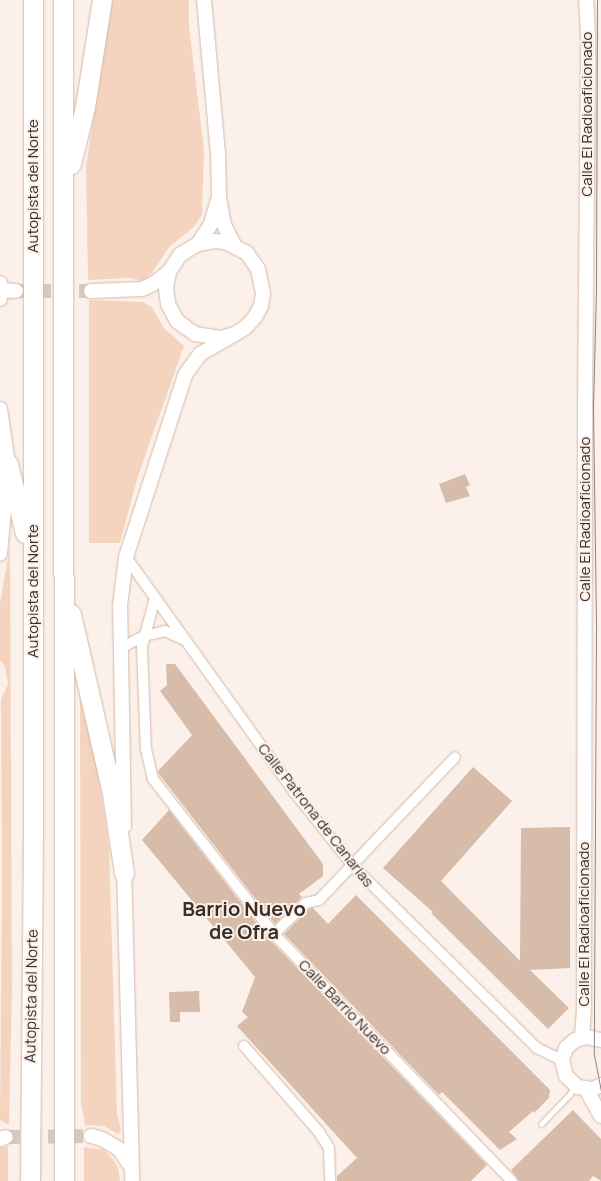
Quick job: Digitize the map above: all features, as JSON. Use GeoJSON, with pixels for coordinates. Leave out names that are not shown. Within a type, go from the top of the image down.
{"type":"FeatureCollection","features":[{"type":"Feature","properties":{"kind":"highway","name":"Autopista del Norte"},"geometry":{"type":"LineString","coordinates":[[30,1181],[33,0]]}},
{"type":"Feature","properties":{"kind":"highway","name":"Autopista del Norte"},"geometry":{"type":"LineString","coordinates":[[63,0],[64,1181]]}},
{"type":"Feature","properties":{"kind":"highway"},"geometry":{"type":"LineString","coordinates":[[64,195],[85,107],[102,0]]}},
{"type":"Feature","properties":{"kind":"highway"},"geometry":{"type":"LineString","coordinates":[[8,464],[33,563]]}},
{"type":"Feature","properties":{"kind":"highway"},"geometry":{"type":"LineString","coordinates":[[64,584],[112,794],[124,873]]}},
{"type":"Feature","properties":{"kind":"street"},"geometry":{"type":"LineString","coordinates":[[204,0],[218,153],[219,197],[224,225],[234,245]]}},
{"type":"Feature","properties":{"kind":"street","name":"Calle El Radioaficionado"},"geometry":{"type":"LineString","coordinates":[[582,1037],[584,996],[588,35],[586,0]]}},
{"type":"Feature","properties":{"kind":"street"},"geometry":{"type":"LineString","coordinates":[[198,244],[211,224],[219,197]]}},
{"type":"Feature","properties":{"kind":"street"},"geometry":{"type":"LineString","coordinates":[[91,291],[142,289],[153,284],[169,272],[180,255],[198,244],[215,241],[234,245],[254,260],[262,280],[263,293],[255,317],[235,334],[200,354],[185,375],[126,558],[120,606],[124,726],[124,873],[132,1175]]}},
{"type":"Feature","properties":{"kind":"street"},"geometry":{"type":"LineString","coordinates":[[169,272],[166,289],[168,304],[177,320],[195,334],[221,338],[235,334]]}},
{"type":"Feature","properties":{"kind":"street"},"geometry":{"type":"LineString","coordinates":[[142,289],[168,304]]}},
{"type":"Feature","properties":{"kind":"street"},"geometry":{"type":"LineString","coordinates":[[0,291],[16,291]]}},
{"type":"Feature","properties":{"kind":"street"},"geometry":{"type":"LineString","coordinates":[[0,409],[8,464],[0,554]]}},
{"type":"Feature","properties":{"kind":"street","name":"Calle Patrona de Canarias"},"geometry":{"type":"LineString","coordinates":[[126,558],[294,792],[353,866],[537,1048],[562,1060]]}},
{"type":"Feature","properties":{"kind":"street","name":"Calle Barrio Nuevo"},"geometry":{"type":"LineString","coordinates":[[155,598],[142,646],[146,749],[154,779],[209,854],[274,934],[512,1181]]}},
{"type":"Feature","properties":{"kind":"street"},"geometry":{"type":"LineString","coordinates":[[121,648],[144,636],[165,632],[183,639]]}},
{"type":"Feature","properties":{"kind":"street"},"geometry":{"type":"LineString","coordinates":[[274,934],[306,903],[319,900],[455,757]]}},
{"type":"Feature","properties":{"kind":"street"},"geometry":{"type":"LineString","coordinates":[[601,1040],[582,1037],[570,1043],[562,1060],[566,1076],[580,1087],[601,1116]]}},
{"type":"Feature","properties":{"kind":"street"},"geometry":{"type":"LineString","coordinates":[[244,1046],[320,1132],[329,1148],[330,1181]]}},
{"type":"Feature","properties":{"kind":"street"},"geometry":{"type":"LineString","coordinates":[[580,1087],[601,1086]]}},
{"type":"Feature","properties":{"kind":"street"},"geometry":{"type":"LineString","coordinates":[[91,1136],[102,1139],[119,1150],[132,1175]]}},
{"type":"Feature","properties":{"kind":"lane"},"geometry":{"type":"LineString","coordinates":[[541,1124],[570,1094],[580,1087]]}},
{"type":"Feature","properties":{"kind":"shaded area"},"geometry":{"type":"Polygon","coordinates":[[[111,0],[189,0],[189,26],[204,150],[202,215],[194,227],[170,246],[151,274],[143,281],[129,278],[88,280],[86,167],[111,0]]]}},
{"type":"Feature","properties":{"kind":"shaded area"},"geometry":{"type":"Polygon","coordinates":[[[89,300],[143,302],[152,307],[164,328],[184,346],[138,476],[120,543],[89,543],[89,300]]]}},
{"type":"Feature","properties":{"kind":"shaded area"},"geometry":{"type":"Polygon","coordinates":[[[10,547],[12,988],[9,1125],[0,1120],[1,699],[8,684],[5,667],[0,660],[0,603],[10,547]]]}},
{"type":"Feature","properties":{"kind":"shaded area"},"geometry":{"type":"Polygon","coordinates":[[[80,698],[97,767],[109,846],[117,1113],[121,1131],[118,1134],[104,1126],[85,1125],[81,1102],[80,698]]]}},
{"type":"Feature","properties":{"kind":"shaded area"},"geometry":{"type":"Polygon","coordinates":[[[0,1147],[8,1147],[8,1181],[0,1181],[0,1147]]]}},
{"type":"Feature","properties":{"kind":"shaded area"},"geometry":{"type":"Polygon","coordinates":[[[84,1147],[104,1150],[118,1167],[120,1181],[84,1181],[84,1147]]]}},
{"type":"Feature","properties":{"kind":"building"},"geometry":{"type":"Polygon","coordinates":[[[465,474],[470,485],[466,487],[470,496],[446,503],[439,484],[465,474]]]}},
{"type":"Feature","properties":{"kind":"building"},"geometry":{"type":"Polygon","coordinates":[[[166,664],[175,664],[323,864],[323,876],[299,894],[302,897],[275,924],[159,774],[158,771],[192,735],[160,691],[167,685],[166,664]]]}},
{"type":"Feature","properties":{"kind":"building"},"geometry":{"type":"Polygon","coordinates":[[[473,767],[512,801],[441,881],[520,961],[521,828],[570,827],[570,968],[530,970],[569,1008],[548,1029],[431,913],[433,912],[383,868],[473,767]]]}},
{"type":"Feature","properties":{"kind":"building"},"geometry":{"type":"Polygon","coordinates":[[[169,810],[269,939],[487,1165],[471,1181],[337,1181],[337,1176],[357,1158],[237,1026],[248,1017],[242,1012],[255,977],[142,840],[169,810]]]}},
{"type":"Feature","properties":{"kind":"building"},"geometry":{"type":"Polygon","coordinates":[[[356,895],[550,1090],[549,1098],[534,1113],[533,1111],[509,1132],[517,1139],[500,1150],[442,1092],[439,1095],[284,934],[309,909],[313,908],[328,924],[356,895]]]}},
{"type":"Feature","properties":{"kind":"building"},"geometry":{"type":"Polygon","coordinates":[[[199,991],[200,1012],[180,1012],[180,1022],[170,1022],[169,992],[199,991]]]}},
{"type":"Feature","properties":{"kind":"building"},"geometry":{"type":"Polygon","coordinates":[[[573,1110],[601,1139],[601,1181],[593,1176],[589,1181],[519,1181],[511,1170],[573,1110]]]}},
{"type":"Feature","properties":{"kind":"tunnel"},"geometry":{"type":"LineString","coordinates":[[16,291],[91,291]]}},
{"type":"Feature","properties":{"kind":"tunnel"},"geometry":{"type":"LineString","coordinates":[[6,1137],[91,1136]]}},
{"type":"Feature","properties":{"kind":"tram line"},"geometry":{"type":"LineString","coordinates":[[597,0],[596,291],[593,408],[596,632],[594,1055],[601,1090]]}},
{"type":"Feature","properties":{"kind":"district","name":"Barrio Nuevo de Ofra"},"geometry":{"type":"Point","coordinates":[244,920]}}]}
